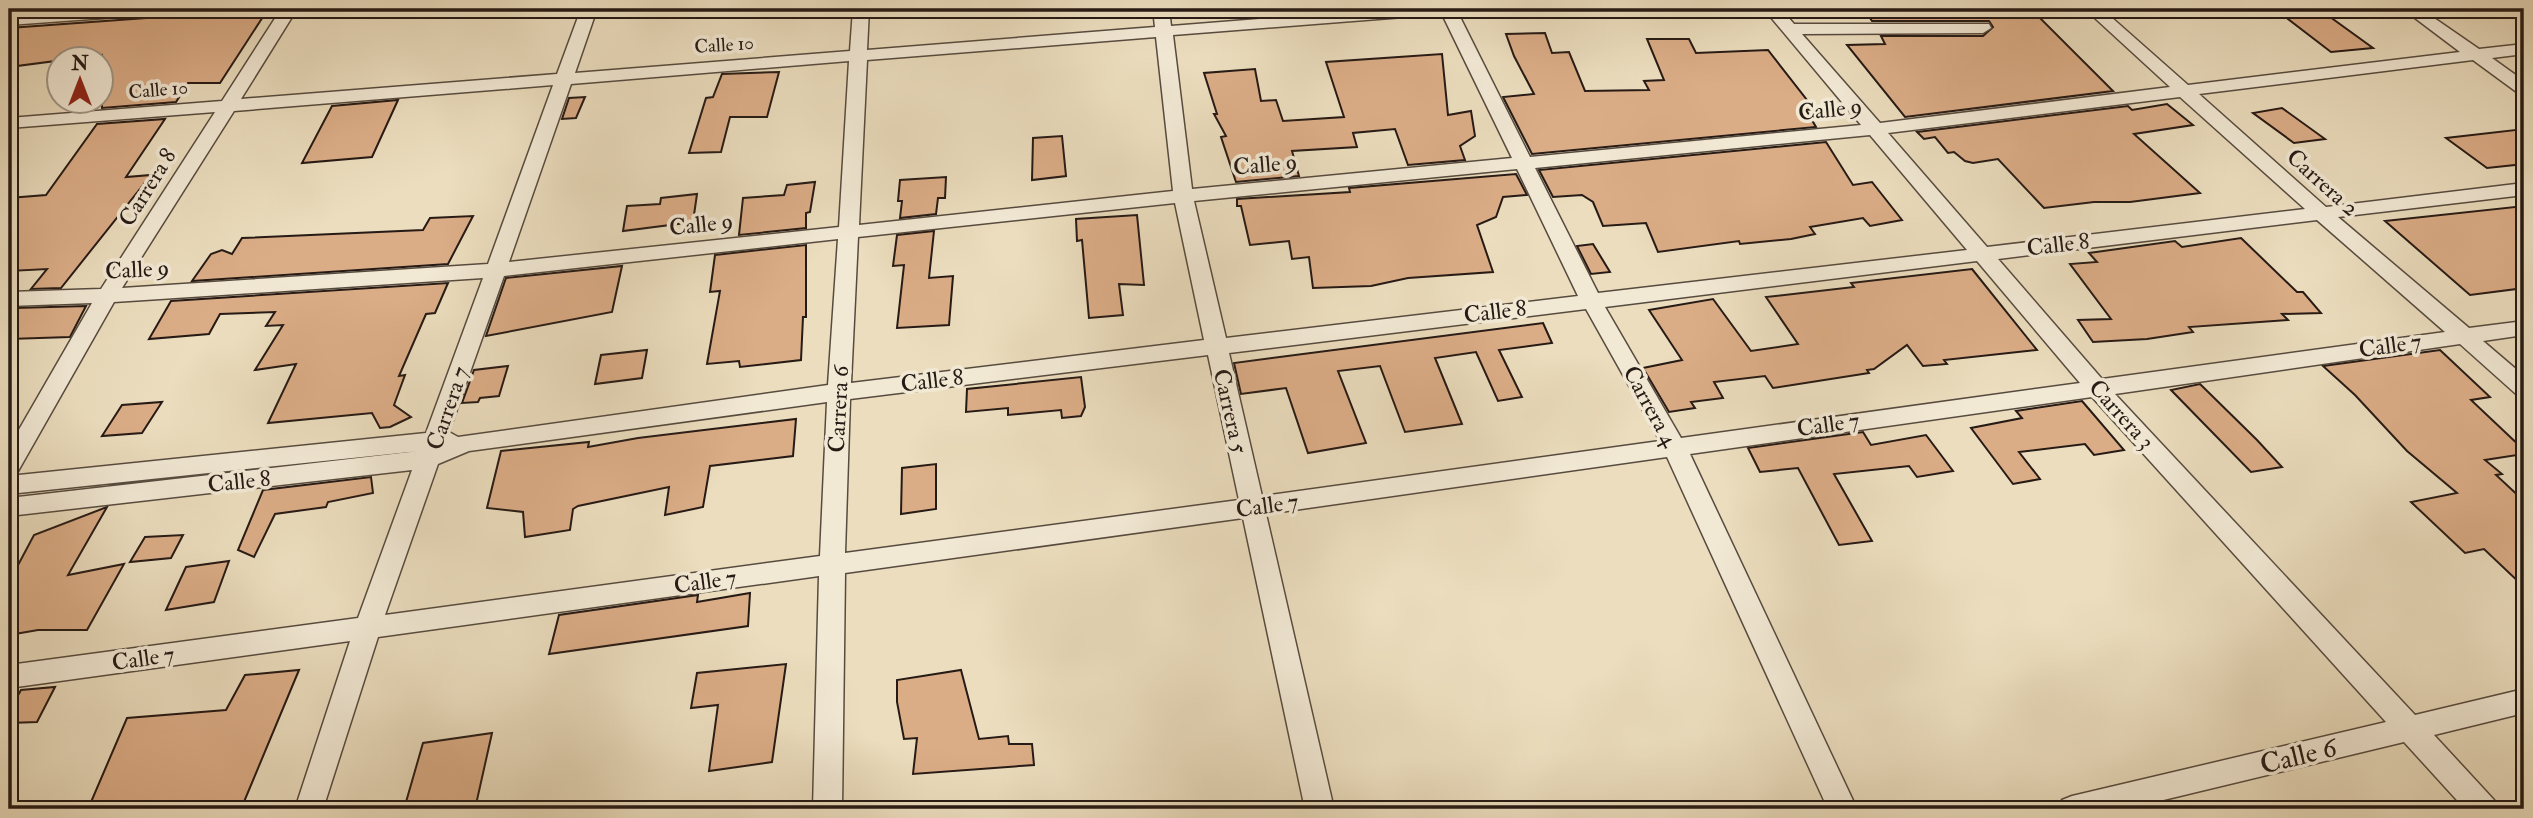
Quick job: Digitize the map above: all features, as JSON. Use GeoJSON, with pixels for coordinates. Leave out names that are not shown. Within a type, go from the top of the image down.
{"type":"FeatureCollection","features":[{"type":"Feature","properties":{"kind":"street"},"geometry":{"type":"LineString","coordinates":[[9,20],[19,9]]}},
{"type":"Feature","properties":{"kind":"street"},"geometry":{"type":"LineString","coordinates":[[9,20],[160,9]]}},
{"type":"Feature","properties":{"kind":"street","name":"Carrera 8"},"geometry":{"type":"LineString","coordinates":[[9,467],[107,296],[289,9]]}},
{"type":"Feature","properties":{"kind":"street","name":"Carrera 7"},"geometry":{"type":"LineString","coordinates":[[309,809],[368,627],[589,9]]}},
{"type":"Feature","properties":{"kind":"street","name":"Carrera 6"},"geometry":{"type":"LineString","coordinates":[[828,809],[832,564],[839,392],[861,9]]}},
{"type":"Feature","properties":{"kind":"street","name":"Carrera 5"},"geometry":{"type":"LineString","coordinates":[[1161,9],[1183,196],[1320,809]]}},
{"type":"Feature","properties":{"kind":"street","name":"Calle 10"},"geometry":{"type":"LineString","coordinates":[[9,123],[1442,9]]}},
{"type":"Feature","properties":{"kind":"street","name":"Carrera 4"},"geometry":{"type":"LineString","coordinates":[[1448,9],[1591,300],[1674,446],[1843,809]]}},
{"type":"Feature","properties":{"kind":"street","name":"Carrera 3"},"geometry":{"type":"LineString","coordinates":[[1772,9],[2096,387],[2484,809]]}},
{"type":"Feature","properties":{"kind":"street","name":"Carrera 2"},"geometry":{"type":"LineString","coordinates":[[2100,9],[2186,92],[2321,213],[2524,388]]}},
{"type":"Feature","properties":{"kind":"street"},"geometry":{"type":"LineString","coordinates":[[2411,9],[2524,89]]}},
{"type":"Feature","properties":{"kind":"street"},"geometry":{"type":"LineString","coordinates":[[1789,29],[1983,28]]}},
{"type":"Feature","properties":{"kind":"street","name":"Calle 9"},"geometry":{"type":"LineString","coordinates":[[9,299],[107,296],[495,271],[1183,196],[1875,129],[2524,49]]}},
{"type":"Feature","properties":{"kind":"street","name":"Calle 8"},"geometry":{"type":"LineString","coordinates":[[9,507],[839,392],[2524,189]]}},
{"type":"Feature","properties":{"kind":"street","name":"Calle 7"},"geometry":{"type":"LineString","coordinates":[[9,677],[1253,507],[2524,328]]}},
{"type":"Feature","properties":{"kind":"street","name":"Calle 8"},"geometry":{"type":"LineString","coordinates":[[9,485],[433,449]]}},
{"type":"Feature","properties":{"kind":"street","name":"Calle 6"},"geometry":{"type":"LineString","coordinates":[[2072,809],[2524,701]]}},
{"type":"Feature","properties":{"kind":"building"},"geometry":{"type":"Polygon","coordinates":[[[170,9],[268,9],[220,83],[188,83],[176,102],[116,107],[116,46],[46,46],[46,62],[9,67],[9,28],[160,17],[170,9]]]}},
{"type":"Feature","properties":{"kind":"building"},"geometry":{"type":"Polygon","coordinates":[[[1864,9],[2026,9],[2031,16],[2037,15],[2113,91],[1905,117],[1847,45],[1885,44],[1881,36],[1983,36],[1993,27],[1989,21],[1872,21],[1864,9]]]}},
{"type":"Feature","properties":{"kind":"building"},"geometry":{"type":"Polygon","coordinates":[[[2275,9],[2319,9],[2373,48],[2331,52],[2275,9]]]}},
{"type":"Feature","properties":{"kind":"building"},"geometry":{"type":"Polygon","coordinates":[[[1545,33],[1552,53],[1569,52],[1585,91],[1649,90],[1644,81],[1664,80],[1647,39],[1689,39],[1696,53],[1768,50],[1814,109],[1806,110],[1816,127],[1532,154],[1503,97],[1534,94],[1506,34],[1545,33]]]}},
{"type":"Feature","properties":{"kind":"building"},"geometry":{"type":"Polygon","coordinates":[[[1442,54],[1448,115],[1471,111],[1475,136],[1460,146],[1465,160],[1408,165],[1395,129],[1353,133],[1357,147],[1292,151],[1299,176],[1236,182],[1221,137],[1226,136],[1214,114],[1217,114],[1204,73],[1255,69],[1261,101],[1276,100],[1283,121],[1344,117],[1326,62],[1442,54]]]}},
{"type":"Feature","properties":{"kind":"building"},"geometry":{"type":"Polygon","coordinates":[[[779,72],[767,117],[730,117],[721,152],[689,153],[706,98],[713,97],[722,74],[779,72]]]}},
{"type":"Feature","properties":{"kind":"building"},"geometry":{"type":"Polygon","coordinates":[[[585,97],[576,118],[562,119],[569,98],[585,97]]]}},
{"type":"Feature","properties":{"kind":"building"},"geometry":{"type":"Polygon","coordinates":[[[398,100],[372,157],[302,163],[332,106],[398,100]]]}},
{"type":"Feature","properties":{"kind":"building"},"geometry":{"type":"Polygon","coordinates":[[[2167,104],[2193,125],[2134,134],[2200,193],[2130,202],[2094,202],[2044,208],[1998,159],[1973,163],[1965,161],[1954,152],[1948,153],[1935,137],[1924,139],[1917,132],[2128,106],[2132,110],[2167,104]]]}},
{"type":"Feature","properties":{"kind":"building"},"geometry":{"type":"Polygon","coordinates":[[[2282,108],[2325,139],[2294,143],[2253,113],[2282,108]]]}},
{"type":"Feature","properties":{"kind":"building"},"geometry":{"type":"Polygon","coordinates":[[[165,119],[126,177],[151,175],[61,288],[31,289],[47,269],[9,271],[9,198],[46,195],[97,124],[165,119]]]}},
{"type":"Feature","properties":{"kind":"building"},"geometry":{"type":"Polygon","coordinates":[[[2524,129],[2524,164],[2487,168],[2446,138],[2524,129]]]}},
{"type":"Feature","properties":{"kind":"building"},"geometry":{"type":"Polygon","coordinates":[[[1062,136],[1066,176],[1032,180],[1033,138],[1062,136]]]}},
{"type":"Feature","properties":{"kind":"building"},"geometry":{"type":"Polygon","coordinates":[[[1826,142],[1853,185],[1872,182],[1902,220],[1870,226],[1863,218],[1810,227],[1815,234],[1791,239],[1740,244],[1739,241],[1658,252],[1646,223],[1603,226],[1593,202],[1582,195],[1553,197],[1539,170],[1826,142]]]}},
{"type":"Feature","properties":{"kind":"building"},"geometry":{"type":"Polygon","coordinates":[[[1516,174],[1527,195],[1503,197],[1496,217],[1477,225],[1493,272],[1408,278],[1371,286],[1313,288],[1309,257],[1292,259],[1289,241],[1250,245],[1241,206],[1237,206],[1237,199],[1350,192],[1349,188],[1516,174]]]}},
{"type":"Feature","properties":{"kind":"building"},"geometry":{"type":"Polygon","coordinates":[[[946,177],[945,198],[938,198],[936,214],[900,218],[900,180],[946,177]]]}},
{"type":"Feature","properties":{"kind":"building"},"geometry":{"type":"Polygon","coordinates":[[[815,182],[810,212],[806,213],[806,228],[739,235],[743,198],[784,195],[787,185],[815,182]]]}},
{"type":"Feature","properties":{"kind":"building"},"geometry":{"type":"Polygon","coordinates":[[[697,194],[693,222],[623,231],[627,206],[660,204],[661,198],[697,194]]]}},
{"type":"Feature","properties":{"kind":"building"},"geometry":{"type":"Polygon","coordinates":[[[2524,206],[2524,288],[2470,295],[2385,221],[2524,206]]]}},
{"type":"Feature","properties":{"kind":"building"},"geometry":{"type":"Polygon","coordinates":[[[1137,215],[1144,285],[1119,284],[1123,315],[1089,318],[1082,240],[1077,241],[1076,219],[1137,215]]]}},
{"type":"Feature","properties":{"kind":"building"},"geometry":{"type":"Polygon","coordinates":[[[473,216],[448,264],[192,281],[211,254],[222,250],[232,254],[242,238],[423,230],[430,218],[473,216]]]}},
{"type":"Feature","properties":{"kind":"building"},"geometry":{"type":"Polygon","coordinates":[[[934,231],[929,278],[953,276],[949,325],[897,328],[904,265],[893,266],[897,235],[934,231]]]}},
{"type":"Feature","properties":{"kind":"building"},"geometry":{"type":"Polygon","coordinates":[[[2241,238],[2297,292],[2303,292],[2321,313],[2282,314],[2288,320],[2189,327],[2193,332],[2147,339],[2093,342],[2078,320],[2111,319],[2070,264],[2097,262],[2089,253],[2175,241],[2182,247],[2241,238]]]}},
{"type":"Feature","properties":{"kind":"building"},"geometry":{"type":"Polygon","coordinates":[[[1593,244],[1610,272],[1591,274],[1577,246],[1593,244]]]}},
{"type":"Feature","properties":{"kind":"building"},"geometry":{"type":"Polygon","coordinates":[[[806,245],[806,317],[803,317],[801,360],[740,367],[739,361],[707,364],[720,291],[710,292],[715,255],[806,245]]]}},
{"type":"Feature","properties":{"kind":"building"},"geometry":{"type":"Polygon","coordinates":[[[622,266],[612,312],[486,336],[506,278],[622,266]]]}},
{"type":"Feature","properties":{"kind":"building"},"geometry":{"type":"Polygon","coordinates":[[[1972,269],[2037,350],[1944,360],[1947,364],[1923,366],[1907,345],[1874,369],[1867,370],[1869,373],[1773,388],[1765,376],[1714,382],[1723,398],[1691,402],[1695,408],[1669,412],[1643,368],[1682,360],[1649,310],[1713,299],[1751,351],[1798,344],[1766,297],[1854,287],[1851,283],[1972,269]]]}},
{"type":"Feature","properties":{"kind":"building"},"geometry":{"type":"Polygon","coordinates":[[[448,283],[435,313],[426,314],[399,376],[405,375],[394,405],[411,417],[390,427],[380,428],[372,413],[268,423],[296,364],[255,370],[283,325],[266,326],[275,312],[220,314],[209,334],[149,339],[171,301],[448,283]]]}},
{"type":"Feature","properties":{"kind":"building"},"geometry":{"type":"Polygon","coordinates":[[[86,306],[70,337],[9,339],[9,317],[15,308],[86,306]]]}},
{"type":"Feature","properties":{"kind":"building"},"geometry":{"type":"Polygon","coordinates":[[[1543,323],[1552,343],[1499,350],[1522,397],[1498,401],[1476,352],[1435,358],[1462,424],[1405,432],[1380,366],[1338,371],[1366,443],[1308,453],[1286,388],[1241,394],[1234,363],[1543,323]]]}},
{"type":"Feature","properties":{"kind":"building"},"geometry":{"type":"Polygon","coordinates":[[[647,350],[642,378],[595,384],[601,355],[647,350]]]}},
{"type":"Feature","properties":{"kind":"building"},"geometry":{"type":"Polygon","coordinates":[[[2440,350],[2490,397],[2471,400],[2524,450],[2524,454],[2485,460],[2502,474],[2496,475],[2524,501],[2524,587],[2484,549],[2465,553],[2411,502],[2457,493],[2407,451],[2355,395],[2323,366],[2440,350]]]}},
{"type":"Feature","properties":{"kind":"building"},"geometry":{"type":"Polygon","coordinates":[[[508,366],[499,396],[462,403],[474,370],[508,366]]]}},
{"type":"Feature","properties":{"kind":"building"},"geometry":{"type":"Polygon","coordinates":[[[1081,377],[1085,407],[1081,416],[1062,418],[1061,410],[1008,415],[1008,408],[966,412],[967,389],[1081,377]]]}},
{"type":"Feature","properties":{"kind":"building"},"geometry":{"type":"Polygon","coordinates":[[[2200,384],[2282,467],[2251,472],[2171,390],[2200,384]]]}},
{"type":"Feature","properties":{"kind":"building"},"geometry":{"type":"Polygon","coordinates":[[[2082,401],[2124,450],[2094,455],[2085,444],[2019,452],[2040,479],[2013,484],[1971,428],[2022,418],[2016,411],[2082,401]]]}},
{"type":"Feature","properties":{"kind":"building"},"geometry":{"type":"Polygon","coordinates":[[[162,402],[142,433],[102,436],[122,405],[162,402]]]}},
{"type":"Feature","properties":{"kind":"building"},"geometry":{"type":"Polygon","coordinates":[[[796,419],[793,456],[710,466],[703,507],[665,515],[669,487],[578,506],[573,509],[570,530],[525,537],[523,512],[487,508],[501,451],[589,442],[588,447],[638,438],[796,419]]]}},
{"type":"Feature","properties":{"kind":"building"},"geometry":{"type":"Polygon","coordinates":[[[1863,432],[1871,445],[1926,435],[1953,471],[1917,477],[1909,466],[1834,474],[1872,541],[1839,545],[1798,468],[1760,472],[1748,448],[1863,432]]]}},
{"type":"Feature","properties":{"kind":"building"},"geometry":{"type":"Polygon","coordinates":[[[936,464],[936,509],[901,514],[902,468],[936,464]]]}},
{"type":"Feature","properties":{"kind":"building"},"geometry":{"type":"Polygon","coordinates":[[[371,477],[373,493],[328,502],[326,507],[275,514],[254,557],[238,550],[263,490],[371,477]]]}},
{"type":"Feature","properties":{"kind":"building"},"geometry":{"type":"Polygon","coordinates":[[[107,507],[68,575],[124,564],[87,630],[38,630],[9,635],[9,582],[34,535],[107,507]]]}},
{"type":"Feature","properties":{"kind":"building"},"geometry":{"type":"Polygon","coordinates":[[[183,535],[171,558],[130,562],[145,537],[183,535]]]}},
{"type":"Feature","properties":{"kind":"building"},"geometry":{"type":"Polygon","coordinates":[[[229,561],[214,602],[166,610],[186,567],[229,561]]]}},
{"type":"Feature","properties":{"kind":"building"},"geometry":{"type":"Polygon","coordinates":[[[750,593],[748,626],[549,654],[559,615],[698,595],[697,602],[750,593]]]}},
{"type":"Feature","properties":{"kind":"building"},"geometry":{"type":"Polygon","coordinates":[[[786,664],[772,762],[709,771],[718,705],[691,708],[697,673],[786,664]]]}},
{"type":"Feature","properties":{"kind":"building"},"geometry":{"type":"Polygon","coordinates":[[[299,670],[241,809],[88,809],[127,718],[226,710],[245,675],[299,670]]]}},
{"type":"Feature","properties":{"kind":"building"},"geometry":{"type":"Polygon","coordinates":[[[961,670],[979,739],[1008,736],[1009,744],[1032,744],[1034,765],[913,774],[917,738],[904,739],[897,702],[897,680],[961,670]]]}},
{"type":"Feature","properties":{"kind":"building"},"geometry":{"type":"Polygon","coordinates":[[[55,687],[37,722],[9,723],[9,711],[21,690],[55,687]]]}},
{"type":"Feature","properties":{"kind":"building"},"geometry":{"type":"Polygon","coordinates":[[[492,733],[475,809],[404,809],[423,743],[492,733]]]}}]}
